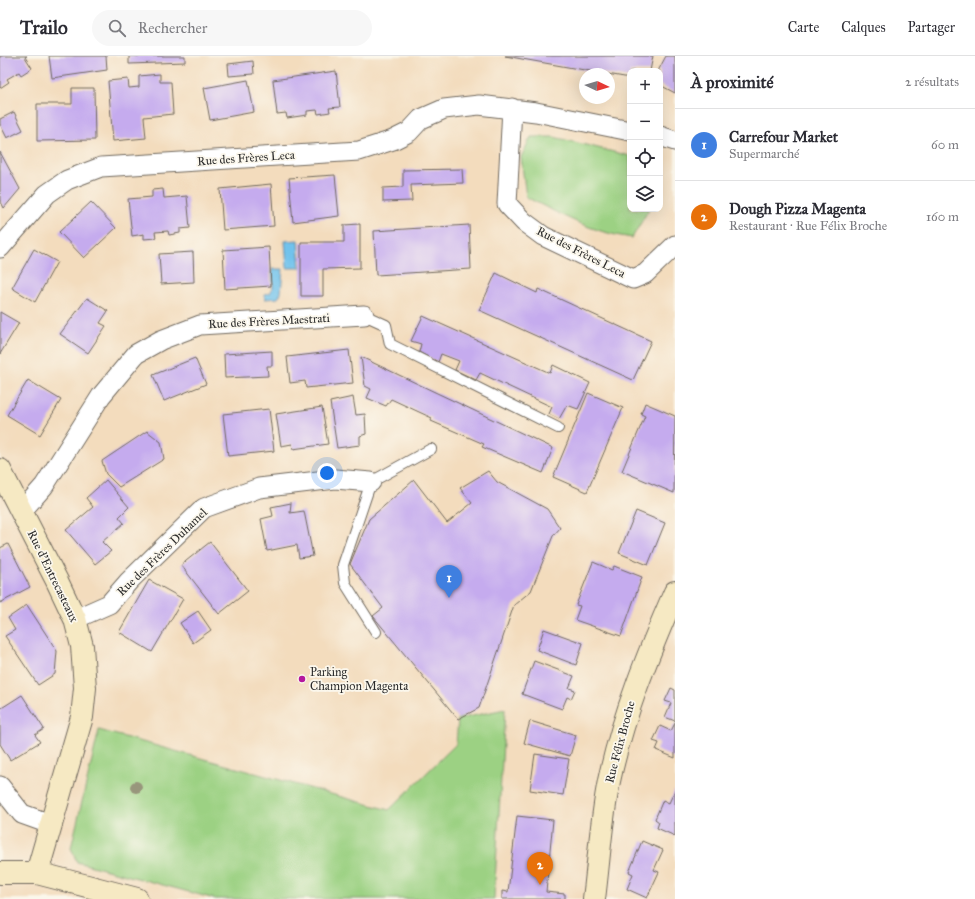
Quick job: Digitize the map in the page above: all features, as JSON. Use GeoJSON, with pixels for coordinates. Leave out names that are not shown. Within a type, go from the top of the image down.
{"type":"FeatureCollection","features":[{"type":"Feature","properties":{"kind":"street","name":"Rue des Frères Leca"},"geometry":{"type":"LineString","coordinates":[[0,248],[47,194],[67,180],[101,167],[359,151],[394,140],[408,132],[421,119],[444,109],[479,105],[512,108],[627,129]]}},
{"type":"Feature","properties":{"kind":"street","name":"Rue des Frères Leca"},"geometry":{"type":"LineString","coordinates":[[512,108],[507,204],[524,222],[543,236],[633,279],[645,274],[675,245]]}},
{"type":"Feature","properties":{"kind":"street"},"geometry":{"type":"LineString","coordinates":[[663,137],[675,141]]}},
{"type":"Feature","properties":{"kind":"street","name":"Rue des Frères Maestrati"},"geometry":{"type":"LineString","coordinates":[[22,512],[44,486],[101,396],[136,354],[155,344],[200,325],[364,315]]}},
{"type":"Feature","properties":{"kind":"street","name":"Rue d'Entrecasteaux"},"geometry":{"type":"LineString","coordinates":[[0,470],[57,580],[75,619],[82,646],[85,688],[82,717],[37,873]]}},
{"type":"Feature","properties":{"kind":"street","name":"Rue des Frères Duhamel"},"geometry":{"type":"LineString","coordinates":[[75,619],[109,604],[129,581],[204,508],[259,488],[335,479],[371,482]]}},
{"type":"Feature","properties":{"kind":"street","name":"Rue Félix Broche"},"geometry":{"type":"LineString","coordinates":[[594,899],[608,782],[624,721],[647,656],[675,592]]}},
{"type":"Feature","properties":{"kind":"street"},"geometry":{"type":"LineString","coordinates":[[0,786],[22,814],[50,824]]}},
{"type":"Feature","properties":{"kind":"street"},"geometry":{"type":"LineString","coordinates":[[0,873],[37,873],[137,899]]}},
{"type":"Feature","properties":{"kind":"lane"},"geometry":{"type":"LineString","coordinates":[[364,315],[386,325],[390,344],[558,428]]}},
{"type":"Feature","properties":{"kind":"lane"},"geometry":{"type":"LineString","coordinates":[[376,632],[345,583],[343,565],[371,482],[431,449]]}},
{"type":"Feature","properties":{"kind":"green space"},"geometry":{"type":"Polygon","coordinates":[[[531,137],[554,137],[627,155],[627,212],[647,212],[632,238],[603,232],[565,217],[526,197],[521,157],[531,137]]]}},
{"type":"Feature","properties":{"kind":"green space"},"geometry":{"type":"Polygon","coordinates":[[[505,709],[494,899],[215,899],[77,862],[71,848],[99,730],[389,810],[456,744],[458,719],[505,709]]]}},
{"type":"Feature","properties":{"kind":"water"},"geometry":{"type":"Polygon","coordinates":[[[298,240],[300,268],[287,268],[285,241],[298,240]]]}},
{"type":"Feature","properties":{"kind":"water"},"geometry":{"type":"Polygon","coordinates":[[[272,269],[283,269],[281,293],[278,298],[265,299],[265,294],[270,293],[273,287],[272,269]]]}},
{"type":"Feature","properties":{"kind":"building"},"geometry":{"type":"Polygon","coordinates":[[[0,56],[27,56],[25,57],[32,68],[21,75],[19,72],[7,79],[9,82],[0,88],[0,56]]]}},
{"type":"Feature","properties":{"kind":"building"},"geometry":{"type":"Polygon","coordinates":[[[49,56],[106,56],[107,70],[52,78],[49,56]]]}},
{"type":"Feature","properties":{"kind":"building"},"geometry":{"type":"Polygon","coordinates":[[[129,56],[185,56],[185,62],[129,64],[129,56]]]}},
{"type":"Feature","properties":{"kind":"building"},"geometry":{"type":"Polygon","coordinates":[[[505,56],[653,56],[651,68],[627,68],[627,77],[615,75],[615,68],[579,69],[505,56]]]}},
{"type":"Feature","properties":{"kind":"building"},"geometry":{"type":"Polygon","coordinates":[[[666,56],[675,56],[675,93],[663,87],[663,68],[660,68],[666,56]]]}},
{"type":"Feature","properties":{"kind":"building"},"geometry":{"type":"Polygon","coordinates":[[[253,61],[254,74],[229,76],[228,64],[253,61]]]}},
{"type":"Feature","properties":{"kind":"building"},"geometry":{"type":"Polygon","coordinates":[[[336,71],[340,107],[329,108],[330,112],[318,114],[317,110],[307,111],[307,115],[287,118],[286,113],[277,114],[273,80],[336,71]]]}},
{"type":"Feature","properties":{"kind":"building"},"geometry":{"type":"Polygon","coordinates":[[[160,74],[160,82],[171,82],[173,114],[144,117],[146,138],[113,141],[108,81],[128,79],[129,88],[139,87],[139,76],[160,74]]]}},
{"type":"Feature","properties":{"kind":"building"},"geometry":{"type":"Polygon","coordinates":[[[248,80],[254,112],[210,120],[204,88],[248,80]]]}},
{"type":"Feature","properties":{"kind":"building"},"geometry":{"type":"Polygon","coordinates":[[[72,88],[94,88],[95,140],[37,141],[37,104],[72,104],[72,88]]]}},
{"type":"Feature","properties":{"kind":"building"},"geometry":{"type":"Polygon","coordinates":[[[14,112],[23,130],[7,138],[0,124],[0,119],[14,112]]]}},
{"type":"Feature","properties":{"kind":"building"},"geometry":{"type":"Polygon","coordinates":[[[0,152],[20,189],[4,208],[0,200],[0,152]]]}},
{"type":"Feature","properties":{"kind":"building"},"geometry":{"type":"Polygon","coordinates":[[[462,169],[463,183],[411,185],[412,201],[383,202],[383,188],[403,187],[403,170],[462,169]]]}},
{"type":"Feature","properties":{"kind":"building"},"geometry":{"type":"Polygon","coordinates":[[[335,175],[339,216],[293,222],[289,178],[335,175]]]}},
{"type":"Feature","properties":{"kind":"building"},"geometry":{"type":"Polygon","coordinates":[[[271,184],[274,226],[223,230],[220,189],[271,184]]]}},
{"type":"Feature","properties":{"kind":"building"},"geometry":{"type":"Polygon","coordinates":[[[163,189],[164,198],[187,196],[190,228],[180,229],[180,233],[169,235],[168,231],[155,232],[156,238],[144,239],[144,234],[132,236],[128,199],[152,197],[152,190],[163,189]]]}},
{"type":"Feature","properties":{"kind":"building"},"geometry":{"type":"Polygon","coordinates":[[[91,202],[116,228],[84,258],[59,232],[91,202]]]}},
{"type":"Feature","properties":{"kind":"building"},"geometry":{"type":"Polygon","coordinates":[[[360,224],[360,268],[323,269],[323,296],[301,296],[301,242],[344,242],[344,225],[360,224]]]}},
{"type":"Feature","properties":{"kind":"building"},"geometry":{"type":"Polygon","coordinates":[[[469,225],[471,269],[376,275],[374,231],[469,225]]]}},
{"type":"Feature","properties":{"kind":"building"},"geometry":{"type":"Polygon","coordinates":[[[269,247],[271,286],[225,289],[223,250],[269,247]]]}},
{"type":"Feature","properties":{"kind":"building"},"geometry":{"type":"Polygon","coordinates":[[[34,249],[57,262],[35,302],[12,288],[34,249]]]}},
{"type":"Feature","properties":{"kind":"building"},"geometry":{"type":"Polygon","coordinates":[[[193,252],[194,282],[161,284],[159,254],[193,252]]]}},
{"type":"Feature","properties":{"kind":"building"},"geometry":{"type":"Polygon","coordinates":[[[496,273],[537,293],[538,289],[651,341],[633,380],[479,310],[496,273]]]}},
{"type":"Feature","properties":{"kind":"building"},"geometry":{"type":"Polygon","coordinates":[[[87,298],[108,311],[100,323],[106,326],[88,353],[60,334],[87,298]]]}},
{"type":"Feature","properties":{"kind":"building"},"geometry":{"type":"Polygon","coordinates":[[[0,312],[19,323],[0,354],[0,312]]]}},
{"type":"Feature","properties":{"kind":"building"},"geometry":{"type":"Polygon","coordinates":[[[423,316],[550,373],[553,365],[590,383],[578,409],[567,405],[559,419],[549,414],[552,407],[480,373],[476,380],[455,370],[459,361],[441,354],[438,362],[419,352],[421,344],[411,341],[423,316]]]}},
{"type":"Feature","properties":{"kind":"building"},"geometry":{"type":"Polygon","coordinates":[[[349,350],[353,383],[306,388],[305,381],[290,383],[287,357],[349,350]]]}},
{"type":"Feature","properties":{"kind":"building"},"geometry":{"type":"Polygon","coordinates":[[[272,351],[272,366],[267,366],[268,376],[225,378],[224,354],[272,351]]]}},
{"type":"Feature","properties":{"kind":"building"},"geometry":{"type":"Polygon","coordinates":[[[361,357],[553,448],[543,473],[482,447],[484,444],[431,421],[432,418],[391,399],[386,406],[367,398],[371,389],[365,386],[361,357]]]}},
{"type":"Feature","properties":{"kind":"building"},"geometry":{"type":"Polygon","coordinates":[[[195,358],[206,384],[164,401],[153,375],[195,358]]]}},
{"type":"Feature","properties":{"kind":"building"},"geometry":{"type":"Polygon","coordinates":[[[28,380],[61,400],[40,435],[7,415],[28,380]]]}},
{"type":"Feature","properties":{"kind":"building"},"geometry":{"type":"Polygon","coordinates":[[[588,393],[623,408],[587,492],[553,477],[588,393]]]}},
{"type":"Feature","properties":{"kind":"building"},"geometry":{"type":"Polygon","coordinates":[[[353,397],[356,415],[365,414],[366,434],[360,436],[360,445],[337,448],[330,402],[353,397]]]}},
{"type":"Feature","properties":{"kind":"building"},"geometry":{"type":"Polygon","coordinates":[[[645,403],[675,416],[674,493],[622,471],[645,416],[641,414],[645,403]]]}},
{"type":"Feature","properties":{"kind":"building"},"geometry":{"type":"Polygon","coordinates":[[[322,407],[328,444],[293,449],[292,444],[281,446],[276,414],[322,407]]]}},
{"type":"Feature","properties":{"kind":"building"},"geometry":{"type":"Polygon","coordinates":[[[269,409],[274,451],[228,456],[223,414],[269,409]]]}},
{"type":"Feature","properties":{"kind":"building"},"geometry":{"type":"Polygon","coordinates":[[[147,431],[161,442],[164,459],[119,487],[106,474],[102,461],[147,431]]]}},
{"type":"Feature","properties":{"kind":"building"},"geometry":{"type":"Polygon","coordinates":[[[488,471],[497,482],[547,509],[560,528],[553,536],[531,591],[514,605],[479,708],[458,719],[373,616],[383,608],[350,564],[369,519],[414,480],[447,523],[472,503],[460,488],[488,471]]]}},
{"type":"Feature","properties":{"kind":"building"},"geometry":{"type":"Polygon","coordinates":[[[106,480],[129,507],[119,517],[124,523],[102,542],[111,551],[95,564],[66,530],[93,507],[86,498],[106,480]]]}},
{"type":"Feature","properties":{"kind":"building"},"geometry":{"type":"Polygon","coordinates":[[[291,503],[290,513],[304,511],[313,556],[299,558],[297,545],[267,551],[261,519],[273,516],[271,507],[291,503]]]}},
{"type":"Feature","properties":{"kind":"building"},"geometry":{"type":"Polygon","coordinates":[[[636,511],[665,523],[648,565],[619,553],[636,511]]]}},
{"type":"Feature","properties":{"kind":"building"},"geometry":{"type":"Polygon","coordinates":[[[210,542],[248,591],[219,614],[181,565],[210,542]]]}},
{"type":"Feature","properties":{"kind":"building"},"geometry":{"type":"Polygon","coordinates":[[[8,544],[30,587],[0,603],[0,548],[8,544]]]}},
{"type":"Feature","properties":{"kind":"building"},"geometry":{"type":"Polygon","coordinates":[[[593,562],[612,570],[614,566],[642,577],[621,636],[575,620],[580,606],[576,605],[593,562]]]}},
{"type":"Feature","properties":{"kind":"building"},"geometry":{"type":"Polygon","coordinates":[[[149,580],[183,599],[152,652],[119,632],[149,580]]]}},
{"type":"Feature","properties":{"kind":"building"},"geometry":{"type":"Polygon","coordinates":[[[27,605],[57,651],[55,674],[38,685],[5,636],[15,630],[8,618],[27,605]]]}},
{"type":"Feature","properties":{"kind":"building"},"geometry":{"type":"Polygon","coordinates":[[[198,611],[211,630],[193,643],[180,623],[198,611]]]}},
{"type":"Feature","properties":{"kind":"building"},"geometry":{"type":"Polygon","coordinates":[[[544,629],[583,643],[576,665],[537,650],[544,629]]]}},
{"type":"Feature","properties":{"kind":"building"},"geometry":{"type":"Polygon","coordinates":[[[534,661],[574,676],[569,688],[575,690],[571,699],[567,697],[562,709],[522,694],[534,661]]]}},
{"type":"Feature","properties":{"kind":"building"},"geometry":{"type":"Polygon","coordinates":[[[671,688],[675,690],[675,721],[665,717],[671,703],[665,701],[671,688]]]}},
{"type":"Feature","properties":{"kind":"building"},"geometry":{"type":"Polygon","coordinates":[[[22,695],[44,729],[35,735],[40,742],[10,760],[0,744],[0,709],[22,695]]]}},
{"type":"Feature","properties":{"kind":"building"},"geometry":{"type":"Polygon","coordinates":[[[530,721],[576,735],[570,756],[524,743],[530,721]]]}},
{"type":"Feature","properties":{"kind":"building"},"geometry":{"type":"Polygon","coordinates":[[[675,723],[675,758],[656,750],[659,743],[653,741],[660,726],[671,731],[675,723]]]}},
{"type":"Feature","properties":{"kind":"building"},"geometry":{"type":"Polygon","coordinates":[[[535,754],[569,759],[563,795],[530,790],[535,754]]]}},
{"type":"Feature","properties":{"kind":"building"},"geometry":{"type":"Polygon","coordinates":[[[675,790],[675,836],[657,828],[659,822],[655,819],[663,800],[669,803],[675,790]]]}},
{"type":"Feature","properties":{"kind":"building"},"geometry":{"type":"Polygon","coordinates":[[[517,816],[553,820],[546,892],[565,894],[565,899],[502,899],[502,891],[508,892],[517,816]]]}},
{"type":"Feature","properties":{"kind":"building"},"geometry":{"type":"Polygon","coordinates":[[[642,841],[663,850],[654,870],[659,872],[647,898],[627,889],[633,874],[629,872],[642,841]]]}},
{"type":"Feature","properties":{"kind":"place","name":"Carrefour Market"},"geometry":{"type":"Point","coordinates":[449,598]}},
{"type":"Feature","properties":{"kind":"place","name":"Parking Champion Magenta"},"geometry":{"type":"Point","coordinates":[302,679]}},
{"type":"Feature","properties":{"kind":"place","name":"Dough Pizza Magenta"},"geometry":{"type":"Point","coordinates":[540,885]}}]}
